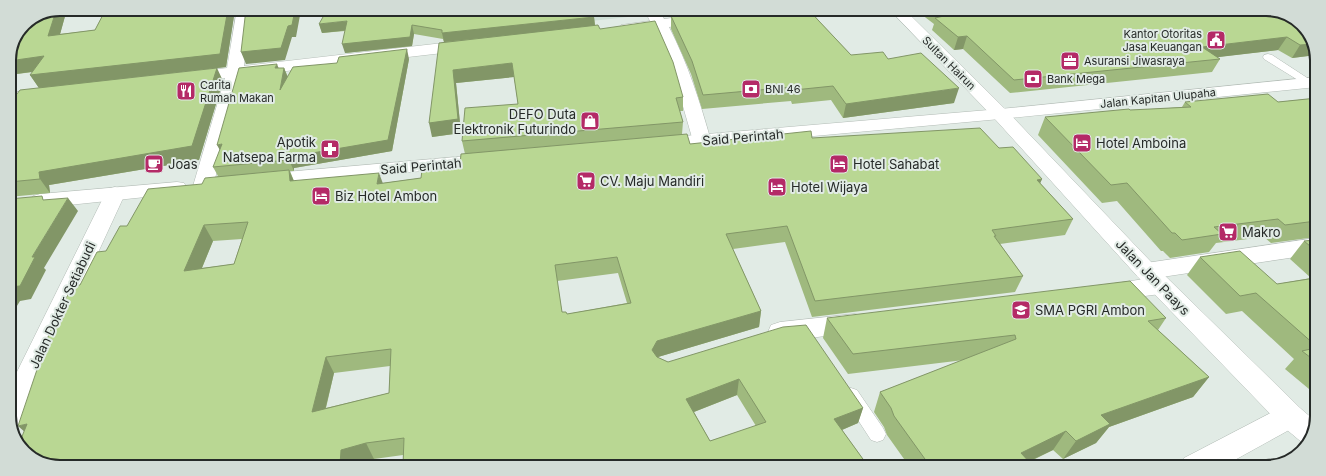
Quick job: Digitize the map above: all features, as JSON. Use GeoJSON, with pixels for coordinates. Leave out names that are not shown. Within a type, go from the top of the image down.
{"type":"FeatureCollection","features":[{"type":"Feature","properties":{"kind":"street"},"geometry":{"type":"LineString","coordinates":[[24,203],[211,185],[235,72],[243,16]]}},
{"type":"Feature","properties":{"kind":"street","name":"Sultan Hairun"},"geometry":{"type":"LineString","coordinates":[[903,16],[1000,114]]}},
{"type":"Feature","properties":{"kind":"street"},"geometry":{"type":"LineString","coordinates":[[656,17],[687,86],[702,141]]}},
{"type":"Feature","properties":{"kind":"street"},"geometry":{"type":"LineString","coordinates":[[612,29],[656,17],[719,17]]}},
{"type":"Feature","properties":{"kind":"street"},"geometry":{"type":"LineString","coordinates":[[172,79],[486,43]]}},
{"type":"Feature","properties":{"kind":"street","name":"Jalan Kapitan Ulupaha"},"geometry":{"type":"LineString","coordinates":[[1000,114],[1310,83]]}},
{"type":"Feature","properties":{"kind":"street"},"geometry":{"type":"LineString","coordinates":[[16,97],[63,92]]}},
{"type":"Feature","properties":{"kind":"street","name":"Said Perintah"},"geometry":{"type":"LineString","coordinates":[[639,146],[1000,114]]}},
{"type":"Feature","properties":{"kind":"street","name":"Jalan Jan Paays"},"geometry":{"type":"LineString","coordinates":[[1000,114],[1153,278],[1290,416],[1307,431]]}},
{"type":"Feature","properties":{"kind":"street","name":"Said Perintah"},"geometry":{"type":"LineString","coordinates":[[242,182],[504,158]]}},
{"type":"Feature","properties":{"kind":"street","name":"Jalan Dokter Setiabudi"},"geometry":{"type":"LineString","coordinates":[[16,401],[115,194]]}},
{"type":"Feature","properties":{"kind":"street"},"geometry":{"type":"LineString","coordinates":[[1089,294],[1153,278],[1310,247]]}},
{"type":"Feature","properties":{"kind":"street"},"geometry":{"type":"LineString","coordinates":[[757,339],[780,332],[810,335],[876,321]]}},
{"type":"Feature","properties":{"kind":"street"},"geometry":{"type":"LineString","coordinates":[[1207,460],[1290,416]]}},
{"type":"Feature","properties":{"kind":"lane"},"geometry":{"type":"LineString","coordinates":[[1268,57],[1310,81]]}},
{"type":"Feature","properties":{"kind":"lane"},"geometry":{"type":"LineString","coordinates":[[842,381],[877,434]]}},
{"type":"Feature","properties":{"kind":"shaded area"},"geometry":{"type":"Polygon","coordinates":[[[589,16],[637,16],[591,21],[589,16]]]}},
{"type":"Feature","properties":{"kind":"building"},"geometry":{"type":"Polygon","coordinates":[[[102,16],[227,16],[220,54],[30,75],[44,56],[16,60],[19,43],[23,36],[36,23],[43,19],[54,17],[48,36],[95,30],[102,16]]]}},
{"type":"Feature","properties":{"kind":"building"},"geometry":{"type":"Polygon","coordinates":[[[245,16],[294,16],[292,25],[288,26],[281,48],[241,52],[245,16]]]}},
{"type":"Feature","properties":{"kind":"building"},"geometry":{"type":"Polygon","coordinates":[[[324,16],[594,17],[442,33],[442,30],[412,25],[410,37],[342,44],[347,21],[319,24],[324,16]]]}},
{"type":"Feature","properties":{"kind":"building"},"geometry":{"type":"Polygon","coordinates":[[[671,16],[815,16],[851,55],[883,52],[888,59],[921,53],[959,88],[846,104],[833,86],[794,90],[793,87],[703,95],[692,61],[671,16]]]}},
{"type":"Feature","properties":{"kind":"building"},"geometry":{"type":"Polygon","coordinates":[[[944,16],[1266,16],[1280,18],[1293,25],[1301,33],[1307,44],[1300,45],[1287,37],[1202,47],[1220,59],[1014,80],[967,36],[958,37],[935,18],[944,16]]]}},
{"type":"Feature","properties":{"kind":"building"},"geometry":{"type":"Polygon","coordinates":[[[655,21],[673,62],[683,97],[676,98],[683,122],[462,141],[465,108],[518,104],[512,63],[453,70],[458,119],[429,123],[439,43],[598,25],[600,29],[655,21]]]}},
{"type":"Feature","properties":{"kind":"building"},"geometry":{"type":"Polygon","coordinates":[[[407,49],[388,140],[289,157],[289,160],[213,167],[222,144],[217,145],[239,68],[277,64],[275,68],[284,68],[280,90],[293,67],[337,63],[339,57],[407,49]]]}},
{"type":"Feature","properties":{"kind":"building"},"geometry":{"type":"Polygon","coordinates":[[[217,68],[192,146],[39,172],[40,179],[16,181],[16,95],[20,90],[217,68]]]}},
{"type":"Feature","properties":{"kind":"building"},"geometry":{"type":"Polygon","coordinates":[[[1268,94],[1278,102],[1310,99],[1310,222],[1285,225],[1278,219],[1214,227],[1222,234],[1182,240],[1175,233],[1172,233],[1127,183],[1111,185],[1045,117],[1129,109],[1191,107],[1185,102],[1268,94]]]}},
{"type":"Feature","properties":{"kind":"building"},"geometry":{"type":"Polygon","coordinates":[[[980,128],[999,148],[1013,147],[1042,179],[1037,180],[1073,219],[992,230],[996,236],[994,236],[1023,276],[815,301],[787,226],[726,234],[761,311],[657,341],[652,350],[657,357],[668,362],[783,327],[806,325],[863,408],[834,419],[864,460],[403,460],[404,438],[366,443],[341,450],[340,460],[55,460],[46,458],[33,451],[22,437],[27,424],[18,426],[49,334],[72,286],[80,285],[97,252],[106,251],[120,226],[127,226],[148,189],[202,184],[205,178],[289,170],[290,181],[379,173],[377,184],[421,178],[422,170],[460,164],[461,154],[687,134],[690,144],[811,131],[812,138],[980,128]],[[248,222],[204,225],[184,271],[234,264],[248,222]],[[617,257],[555,265],[562,312],[566,312],[567,314],[631,303],[617,257]],[[391,349],[326,357],[312,412],[389,393],[391,349]],[[739,379],[686,399],[710,441],[766,422],[739,379]]]}},
{"type":"Feature","properties":{"kind":"building"},"geometry":{"type":"Polygon","coordinates":[[[42,196],[43,200],[68,198],[32,257],[35,257],[20,286],[16,286],[16,198],[42,196]]]}},
{"type":"Feature","properties":{"kind":"building"},"geometry":{"type":"Polygon","coordinates":[[[1310,240],[1310,246],[1304,241],[1310,240]]]}},
{"type":"Feature","properties":{"kind":"building"},"geometry":{"type":"Polygon","coordinates":[[[1240,251],[1277,284],[1310,279],[1310,341],[1256,293],[1240,296],[1200,257],[1240,251]]]}},
{"type":"Feature","properties":{"kind":"building"},"geometry":{"type":"Polygon","coordinates":[[[1130,281],[1166,318],[1148,321],[1209,377],[1101,415],[1110,424],[1076,441],[1066,431],[1021,453],[1027,460],[926,460],[894,416],[891,408],[880,392],[1016,339],[1015,335],[853,354],[827,318],[1130,281]]]}},
{"type":"Feature","properties":{"kind":"building"},"geometry":{"type":"Polygon","coordinates":[[[1310,349],[1310,357],[1302,351],[1310,349]]]}},
{"type":"Feature","properties":{"kind":"place","name":"Kantor Otoritas Jasa Keuangan"},"geometry":{"type":"Point","coordinates":[1216,40]}},
{"type":"Feature","properties":{"kind":"place","name":"Asuransi Jiwasraya"},"geometry":{"type":"Point","coordinates":[1070,61]}},
{"type":"Feature","properties":{"kind":"place","name":"Bank Mega"},"geometry":{"type":"Point","coordinates":[1033,79]}},
{"type":"Feature","properties":{"kind":"place","name":"BNI 46"},"geometry":{"type":"Point","coordinates":[751,89]}},
{"type":"Feature","properties":{"kind":"place","name":"Carita Rumah Makan"},"geometry":{"type":"Point","coordinates":[186,91]}},
{"type":"Feature","properties":{"kind":"place","name":"DEFO Duta Elektronik Futurindo"},"geometry":{"type":"Point","coordinates":[590,121]}},
{"type":"Feature","properties":{"kind":"place","name":"Hotel Amboina"},"geometry":{"type":"Point","coordinates":[1082,143]}},
{"type":"Feature","properties":{"kind":"place","name":"Apotik Natsepa Farma"},"geometry":{"type":"Point","coordinates":[330,149]}},
{"type":"Feature","properties":{"kind":"place","name":"Joas"},"geometry":{"type":"Point","coordinates":[154,164]}},
{"type":"Feature","properties":{"kind":"place","name":"Hotel Sahabat"},"geometry":{"type":"Point","coordinates":[839,164]}},
{"type":"Feature","properties":{"kind":"place","name":"CV. Maju Mandiri"},"geometry":{"type":"Point","coordinates":[586,181]}},
{"type":"Feature","properties":{"kind":"place","name":"Hotel Wijaya"},"geometry":{"type":"Point","coordinates":[777,187]}},
{"type":"Feature","properties":{"kind":"place","name":"Biz Hotel Ambon"},"geometry":{"type":"Point","coordinates":[321,196]}},
{"type":"Feature","properties":{"kind":"place","name":"Makro"},"geometry":{"type":"Point","coordinates":[1228,232]}},
{"type":"Feature","properties":{"kind":"place","name":"SMA PGRI Ambon"},"geometry":{"type":"Point","coordinates":[1021,310]}}]}
